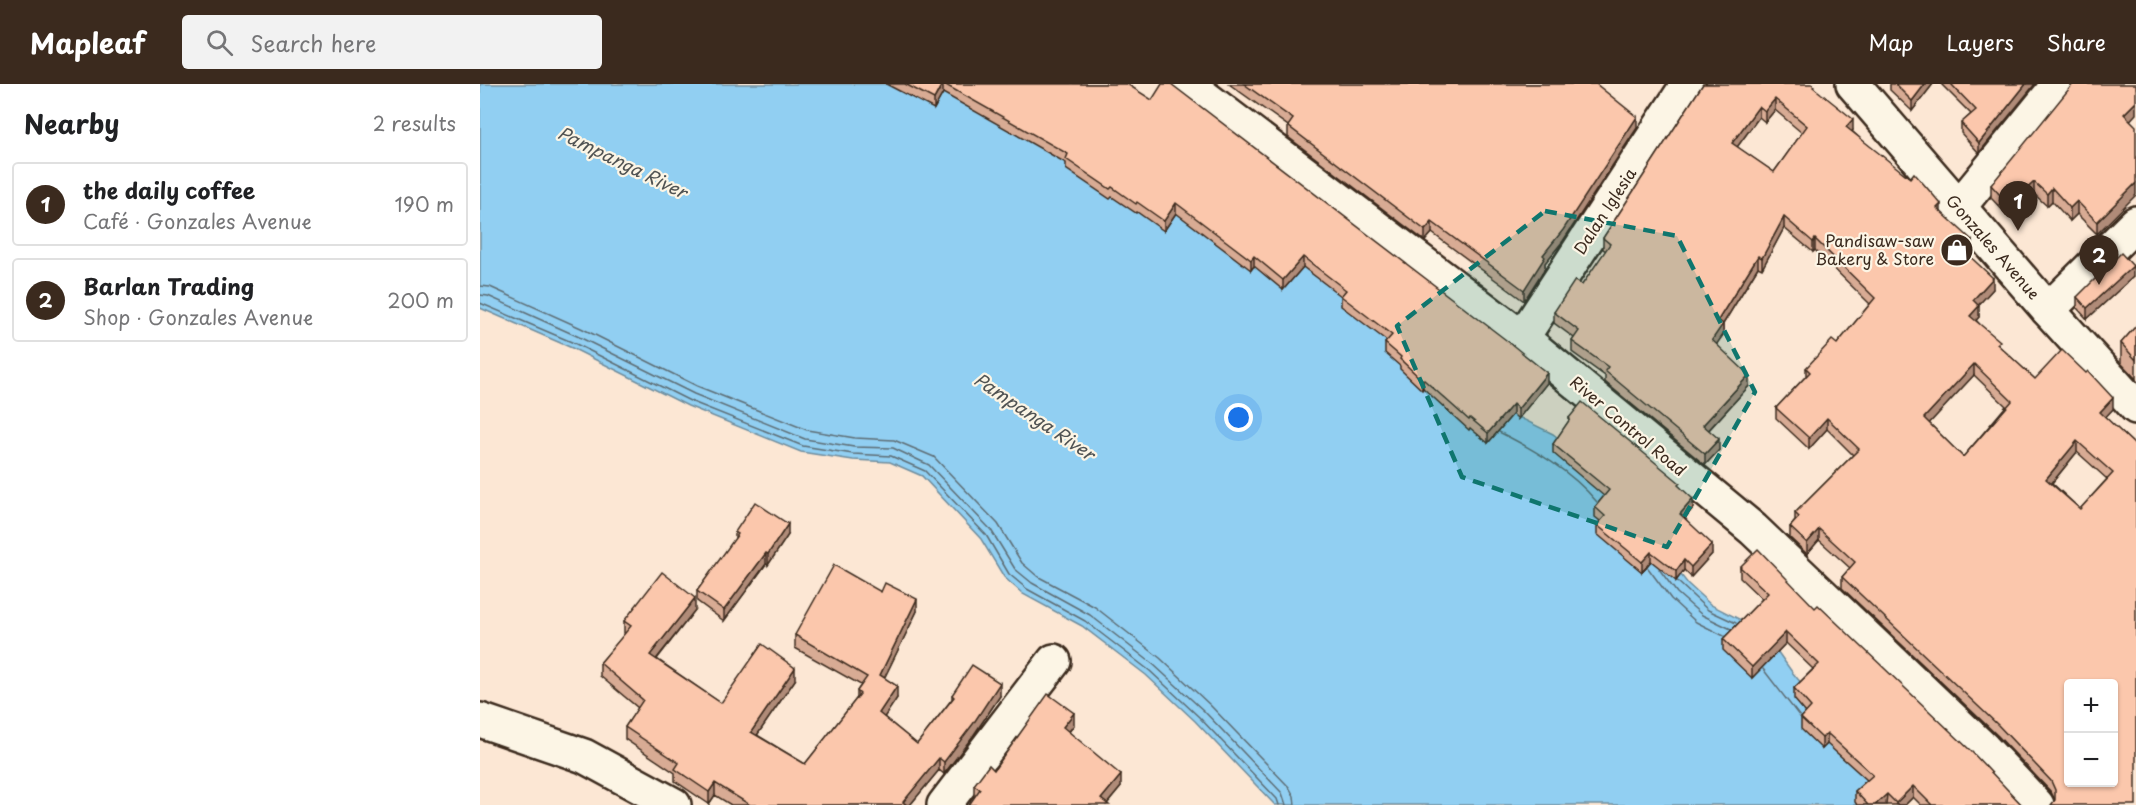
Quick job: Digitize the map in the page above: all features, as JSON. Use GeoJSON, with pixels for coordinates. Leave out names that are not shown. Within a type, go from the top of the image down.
{"type":"FeatureCollection","features":[{"type":"Feature","properties":{"kind":"street","name":"River Control Road"},"geometry":{"type":"LineString","coordinates":[[1187,84],[1522,338],[1753,529],[1984,749],[2037,805]]}},
{"type":"Feature","properties":{"kind":"street","name":"Dalan Iglesia"},"geometry":{"type":"LineString","coordinates":[[1522,338],[1688,84]]}},
{"type":"Feature","properties":{"kind":"street","name":"Gonzales Avenue"},"geometry":{"type":"LineString","coordinates":[[1853,84],[2048,310],[2136,407]]}},
{"type":"Feature","properties":{"kind":"street"},"geometry":{"type":"LineString","coordinates":[[1959,207],[2059,84]]}},
{"type":"Feature","properties":{"kind":"street"},"geometry":{"type":"LineString","coordinates":[[2048,310],[2136,223]]}},
{"type":"Feature","properties":{"kind":"street"},"geometry":{"type":"LineString","coordinates":[[944,805],[1054,661]]}},
{"type":"Feature","properties":{"kind":"street"},"geometry":{"type":"LineString","coordinates":[[480,720],[584,756],[674,805]]}},
{"type":"Feature","properties":{"kind":"highlighted area"},"geometry":{"type":"Polygon","coordinates":[[[1545,211],[1677,236],[1755,392],[1667,547],[1462,477],[1397,326],[1545,211]]]}},
{"type":"Feature","properties":{"kind":"water","name":"Pampanga River"},"geometry":{"type":"Polygon","coordinates":[[[480,84],[1006,84],[1193,186],[1482,399],[1553,434],[1605,477],[1688,584],[1711,605],[1755,627],[1770,641],[1831,719],[1860,769],[1886,805],[1275,805],[1195,721],[1146,675],[1082,626],[1023,594],[1004,577],[981,539],[922,476],[890,462],[853,460],[801,452],[688,406],[572,348],[480,308],[480,84]]]}},
{"type":"Feature","properties":{"kind":"building"},"geometry":{"type":"Polygon","coordinates":[[[905,84],[942,84],[934,99],[905,84]]]}},
{"type":"Feature","properties":{"kind":"building"},"geometry":{"type":"Polygon","coordinates":[[[944,84],[1127,84],[1152,100],[1162,84],[1171,84],[1547,373],[1518,409],[1513,404],[1488,433],[1422,380],[1385,343],[1392,335],[1341,296],[1346,290],[1303,257],[1283,280],[1254,256],[1251,260],[1176,203],[1164,221],[1112,187],[1110,189],[1066,159],[1068,154],[944,84]]]}},
{"type":"Feature","properties":{"kind":"building"},"geometry":{"type":"Polygon","coordinates":[[[1244,84],[1596,84],[1637,117],[1563,230],[1543,255],[1545,257],[1524,290],[1432,222],[1425,230],[1288,126],[1293,119],[1244,84]]]}},
{"type":"Feature","properties":{"kind":"building"},"geometry":{"type":"Polygon","coordinates":[[[1703,84],[1812,84],[1853,119],[1846,127],[1910,178],[1914,173],[1941,204],[1937,208],[1972,240],[1963,250],[1993,278],[1973,300],[1979,306],[1970,316],[2000,341],[1997,344],[2035,379],[2062,350],[2086,373],[2088,371],[2113,398],[2100,412],[2136,446],[2136,805],[2051,805],[2055,800],[2055,790],[2051,781],[1998,725],[1842,577],[1855,562],[1819,529],[1807,543],[1790,527],[1799,517],[1795,513],[1859,449],[1827,418],[1809,438],[1776,408],[1810,372],[1806,368],[1832,340],[1837,344],[1875,298],[1815,239],[1813,242],[1784,217],[1762,258],[1758,256],[1718,320],[1723,324],[1712,340],[1749,375],[1703,425],[1719,439],[1705,454],[1605,371],[1608,367],[1572,341],[1579,331],[1554,312],[1575,280],[1582,285],[1610,244],[1603,238],[1703,84]],[[1775,99],[1765,111],[1759,106],[1732,143],[1774,172],[1807,126],[1775,99]],[[1974,364],[1924,418],[1963,457],[2012,401],[1974,364]],[[2077,441],[2046,479],[2080,509],[2113,473],[2077,441]]]}},
{"type":"Feature","properties":{"kind":"building"},"geometry":{"type":"Polygon","coordinates":[[[1895,84],[1925,84],[1912,101],[1895,84]]]}},
{"type":"Feature","properties":{"kind":"building"},"geometry":{"type":"Polygon","coordinates":[[[1951,84],[2026,84],[1979,143],[1961,123],[1976,110],[1951,84]]]}},
{"type":"Feature","properties":{"kind":"building"},"geometry":{"type":"Polygon","coordinates":[[[2073,84],[2136,84],[2136,102],[2124,114],[2136,126],[2136,183],[2097,222],[2077,201],[2070,208],[2052,188],[2047,194],[2034,182],[2009,205],[1991,185],[2073,84]]]}},
{"type":"Feature","properties":{"kind":"building"},"geometry":{"type":"Polygon","coordinates":[[[2121,253],[2133,266],[2087,308],[2077,297],[2121,253]]]}},
{"type":"Feature","properties":{"kind":"building"},"geometry":{"type":"Polygon","coordinates":[[[2136,326],[2136,360],[2121,343],[2136,326]]]}},
{"type":"Feature","properties":{"kind":"building"},"geometry":{"type":"Polygon","coordinates":[[[1582,402],[1680,483],[1678,485],[1693,499],[1680,514],[1712,544],[1691,567],[1684,560],[1676,571],[1651,552],[1642,562],[1597,525],[1605,516],[1595,507],[1609,490],[1553,444],[1582,402]]]}},
{"type":"Feature","properties":{"kind":"building"},"geometry":{"type":"Polygon","coordinates":[[[755,502],[788,524],[768,554],[766,553],[724,610],[697,591],[738,534],[735,532],[755,502]]]}},
{"type":"Feature","properties":{"kind":"building"},"geometry":{"type":"Polygon","coordinates":[[[1758,549],[1815,608],[1818,605],[1971,751],[2022,805],[1932,805],[1913,786],[1896,803],[1887,794],[1875,805],[1868,805],[1855,791],[1873,775],[1827,733],[1822,738],[1801,718],[1811,707],[1794,688],[1819,664],[1786,632],[1752,667],[1723,639],[1768,593],[1740,567],[1758,549]]]}},
{"type":"Feature","properties":{"kind":"building"},"geometry":{"type":"Polygon","coordinates":[[[834,565],[881,592],[885,583],[917,599],[880,675],[897,686],[879,713],[917,744],[954,697],[952,695],[972,665],[1000,683],[944,762],[939,758],[903,802],[907,805],[750,805],[715,783],[709,792],[675,769],[679,763],[625,727],[643,700],[600,663],[631,626],[624,621],[662,572],[695,598],[650,655],[721,703],[762,644],[795,668],[751,732],[805,764],[860,694],[857,691],[867,677],[795,635],[834,565]]]}},
{"type":"Feature","properties":{"kind":"building"},"geometry":{"type":"Polygon","coordinates":[[[1048,694],[1074,713],[1063,727],[1121,775],[1101,799],[1109,805],[969,805],[980,789],[974,785],[989,765],[994,770],[1048,694]]]}},
{"type":"Feature","properties":{"kind":"place","name":"the daily coffee"},"geometry":{"type":"Point","coordinates":[2018,231]}},
{"type":"Feature","properties":{"kind":"place","name":"Pandisaw-saw Bakery & Store"},"geometry":{"type":"Point","coordinates":[1957,250]}},
{"type":"Feature","properties":{"kind":"place","name":"Barlan Trading"},"geometry":{"type":"Point","coordinates":[2099,285]}}]}
